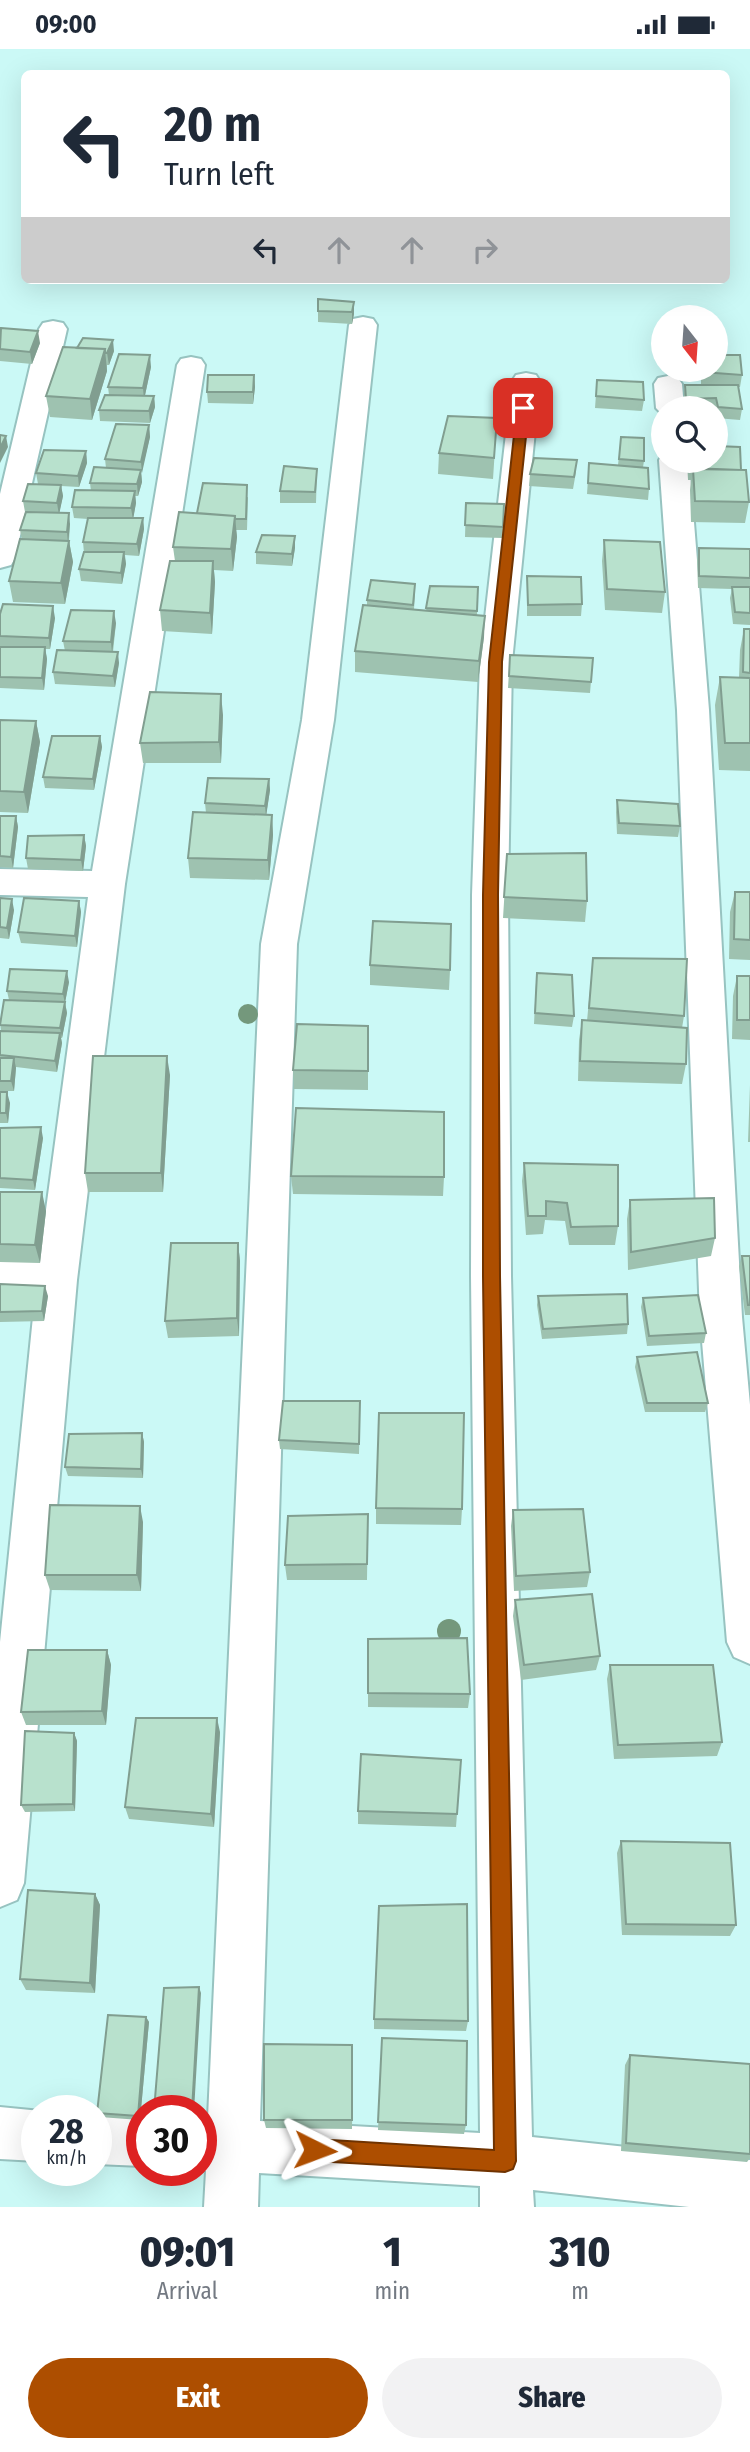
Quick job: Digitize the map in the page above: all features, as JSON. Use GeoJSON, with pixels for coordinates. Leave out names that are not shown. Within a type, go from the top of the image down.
{"type":"FeatureCollection","features":[{"type":"Feature","properties":{"kind":"street"},"geometry":{"type":"LineString","coordinates":[[231,2207],[217,2145],[279,944],[318,720],[363,325]]}},
{"type":"Feature","properties":{"kind":"street"},"geometry":{"type":"LineString","coordinates":[[0,558],[52,329]]}},
{"type":"Feature","properties":{"kind":"street"},"geometry":{"type":"LineString","coordinates":[[0,1883],[57,1280],[107,884],[191,365]]}},
{"type":"Feature","properties":{"kind":"street"},"geometry":{"type":"LineString","coordinates":[[506,2184],[491,1276],[490,895],[496,662],[526,381]]}},
{"type":"Feature","properties":{"kind":"street"},"geometry":{"type":"LineString","coordinates":[[675,473],[693,709],[720,1317],[750,1643]]}},
{"type":"Feature","properties":{"kind":"street"},"geometry":{"type":"LineString","coordinates":[[0,882],[107,884]]}},
{"type":"Feature","properties":{"kind":"street"},"geometry":{"type":"LineString","coordinates":[[0,1279],[57,1280]]}},
{"type":"Feature","properties":{"kind":"street"},"geometry":{"type":"LineString","coordinates":[[0,2133],[21,2134]]}},
{"type":"Feature","properties":{"kind":"street"},"geometry":{"type":"LineString","coordinates":[[217,2145],[506,2184],[750,2187]]}},
{"type":"Feature","properties":{"kind":"building"},"geometry":{"type":"Polygon","coordinates":[[[318,299],[354,302],[352,312],[318,311],[318,299]]]}},
{"type":"Feature","properties":{"kind":"building"},"geometry":{"type":"Polygon","coordinates":[[[1,328],[38,331],[30,352],[0,349],[1,328]]]}},
{"type":"Feature","properties":{"kind":"building"},"geometry":{"type":"Polygon","coordinates":[[[83,338],[113,340],[105,353],[105,349],[77,348],[83,338]]]}},
{"type":"Feature","properties":{"kind":"building"},"geometry":{"type":"Polygon","coordinates":[[[63,347],[105,349],[90,399],[46,396],[63,347]]]}},
{"type":"Feature","properties":{"kind":"building"},"geometry":{"type":"Polygon","coordinates":[[[119,354],[150,355],[143,388],[108,387],[119,354]]]}},
{"type":"Feature","properties":{"kind":"building"},"geometry":{"type":"Polygon","coordinates":[[[728,355],[740,355],[742,375],[728,374],[728,355]]]}},
{"type":"Feature","properties":{"kind":"building"},"geometry":{"type":"Polygon","coordinates":[[[208,375],[254,375],[253,392],[207,392],[208,375]]]}},
{"type":"Feature","properties":{"kind":"building"},"geometry":{"type":"Polygon","coordinates":[[[597,380],[643,382],[644,400],[596,396],[597,380]]]}},
{"type":"Feature","properties":{"kind":"building"},"geometry":{"type":"Polygon","coordinates":[[[685,385],[738,385],[742,409],[728,408],[728,396],[686,396],[685,385]]]}},
{"type":"Feature","properties":{"kind":"building"},"geometry":{"type":"Polygon","coordinates":[[[105,395],[154,396],[149,411],[99,410],[105,395]]]}},
{"type":"Feature","properties":{"kind":"building"},"geometry":{"type":"Polygon","coordinates":[[[448,416],[497,418],[494,458],[439,453],[448,416]]]}},
{"type":"Feature","properties":{"kind":"building"},"geometry":{"type":"Polygon","coordinates":[[[116,424],[149,425],[141,462],[105,459],[116,424]]]}},
{"type":"Feature","properties":{"kind":"building"},"geometry":{"type":"Polygon","coordinates":[[[0,435],[6,436],[0,448],[0,435]]]}},
{"type":"Feature","properties":{"kind":"building"},"geometry":{"type":"Polygon","coordinates":[[[621,437],[644,438],[644,461],[619,459],[621,437]]]}},
{"type":"Feature","properties":{"kind":"building"},"geometry":{"type":"Polygon","coordinates":[[[728,446],[740,447],[741,470],[728,469],[728,446]]]}},
{"type":"Feature","properties":{"kind":"building"},"geometry":{"type":"Polygon","coordinates":[[[44,450],[86,451],[78,476],[36,473],[44,450]]]}},
{"type":"Feature","properties":{"kind":"building"},"geometry":{"type":"Polygon","coordinates":[[[534,458],[577,460],[574,477],[530,474],[534,458]]]}},
{"type":"Feature","properties":{"kind":"building"},"geometry":{"type":"Polygon","coordinates":[[[589,463],[648,468],[649,489],[588,483],[589,463]]]}},
{"type":"Feature","properties":{"kind":"building"},"geometry":{"type":"Polygon","coordinates":[[[284,466],[317,469],[315,492],[280,491],[284,466]]]}},
{"type":"Feature","properties":{"kind":"building"},"geometry":{"type":"Polygon","coordinates":[[[94,467],[141,470],[137,484],[90,483],[94,467]]]}},
{"type":"Feature","properties":{"kind":"building"},"geometry":{"type":"Polygon","coordinates":[[[746,470],[749,502],[695,501],[693,473],[746,470]]]}},
{"type":"Feature","properties":{"kind":"building"},"geometry":{"type":"Polygon","coordinates":[[[203,483],[247,485],[246,519],[197,513],[203,483]]]}},
{"type":"Feature","properties":{"kind":"building"},"geometry":{"type":"Polygon","coordinates":[[[28,484],[61,485],[57,503],[23,501],[28,484]]]}},
{"type":"Feature","properties":{"kind":"building"},"geometry":{"type":"Polygon","coordinates":[[[75,490],[135,491],[131,508],[72,507],[75,490]]]}},
{"type":"Feature","properties":{"kind":"building"},"geometry":{"type":"Polygon","coordinates":[[[466,503],[504,504],[503,527],[465,525],[466,503]]]}},
{"type":"Feature","properties":{"kind":"building"},"geometry":{"type":"Polygon","coordinates":[[[26,512],[69,513],[67,532],[20,530],[26,512]]]}},
{"type":"Feature","properties":{"kind":"building"},"geometry":{"type":"Polygon","coordinates":[[[179,512],[235,516],[231,549],[173,547],[179,512]]]}},
{"type":"Feature","properties":{"kind":"building"},"geometry":{"type":"Polygon","coordinates":[[[88,518],[143,518],[137,544],[83,542],[88,518]]]}},
{"type":"Feature","properties":{"kind":"building"},"geometry":{"type":"Polygon","coordinates":[[[262,535],[295,536],[292,554],[256,552],[262,535]]]}},
{"type":"Feature","properties":{"kind":"building"},"geometry":{"type":"Polygon","coordinates":[[[20,539],[69,541],[61,583],[9,581],[20,539]]]}},
{"type":"Feature","properties":{"kind":"building"},"geometry":{"type":"Polygon","coordinates":[[[604,540],[660,542],[665,592],[607,589],[604,540]]]}},
{"type":"Feature","properties":{"kind":"building"},"geometry":{"type":"Polygon","coordinates":[[[699,548],[750,549],[750,578],[699,576],[699,548]]]}},
{"type":"Feature","properties":{"kind":"building"},"geometry":{"type":"Polygon","coordinates":[[[84,552],[124,552],[121,573],[79,569],[84,552]]]}},
{"type":"Feature","properties":{"kind":"building"},"geometry":{"type":"Polygon","coordinates":[[[170,561],[213,561],[210,613],[160,610],[170,561]]]}},
{"type":"Feature","properties":{"kind":"building"},"geometry":{"type":"Polygon","coordinates":[[[527,576],[581,577],[582,604],[528,605],[527,576]]]}},
{"type":"Feature","properties":{"kind":"building"},"geometry":{"type":"Polygon","coordinates":[[[371,580],[415,584],[413,605],[367,600],[371,580]]]}},
{"type":"Feature","properties":{"kind":"building"},"geometry":{"type":"Polygon","coordinates":[[[430,586],[478,587],[477,611],[426,608],[430,586]]]}},
{"type":"Feature","properties":{"kind":"building"},"geometry":{"type":"Polygon","coordinates":[[[732,587],[750,587],[750,613],[735,612],[732,587]]]}},
{"type":"Feature","properties":{"kind":"building"},"geometry":{"type":"Polygon","coordinates":[[[3,604],[53,606],[49,638],[0,636],[3,604]]]}},
{"type":"Feature","properties":{"kind":"building"},"geometry":{"type":"Polygon","coordinates":[[[363,605],[485,616],[479,661],[355,651],[363,605]]]}},
{"type":"Feature","properties":{"kind":"building"},"geometry":{"type":"Polygon","coordinates":[[[71,610],[114,611],[111,642],[63,641],[71,610]]]}},
{"type":"Feature","properties":{"kind":"building"},"geometry":{"type":"Polygon","coordinates":[[[744,629],[750,629],[750,673],[743,672],[744,629]]]}},
{"type":"Feature","properties":{"kind":"building"},"geometry":{"type":"Polygon","coordinates":[[[0,647],[45,647],[42,678],[0,677],[0,647]]]}},
{"type":"Feature","properties":{"kind":"building"},"geometry":{"type":"Polygon","coordinates":[[[57,650],[118,652],[113,676],[53,672],[57,650]]]}},
{"type":"Feature","properties":{"kind":"building"},"geometry":{"type":"Polygon","coordinates":[[[510,655],[593,658],[591,682],[509,676],[510,655]]]}},
{"type":"Feature","properties":{"kind":"building"},"geometry":{"type":"Polygon","coordinates":[[[720,677],[750,678],[750,743],[725,743],[720,677]]]}},
{"type":"Feature","properties":{"kind":"building"},"geometry":{"type":"Polygon","coordinates":[[[150,692],[221,694],[219,742],[140,743],[150,692]]]}},
{"type":"Feature","properties":{"kind":"building"},"geometry":{"type":"Polygon","coordinates":[[[0,720],[36,721],[24,792],[0,791],[0,720]]]}},
{"type":"Feature","properties":{"kind":"building"},"geometry":{"type":"Polygon","coordinates":[[[52,736],[100,736],[93,779],[43,777],[52,736]]]}},
{"type":"Feature","properties":{"kind":"building"},"geometry":{"type":"Polygon","coordinates":[[[208,778],[269,779],[265,806],[205,803],[208,778]]]}},
{"type":"Feature","properties":{"kind":"building"},"geometry":{"type":"Polygon","coordinates":[[[617,800],[678,804],[680,826],[619,823],[617,800]]]}},
{"type":"Feature","properties":{"kind":"building"},"geometry":{"type":"Polygon","coordinates":[[[193,812],[272,815],[268,860],[188,858],[193,812]]]}},
{"type":"Feature","properties":{"kind":"building"},"geometry":{"type":"Polygon","coordinates":[[[0,816],[16,816],[11,857],[0,856],[0,816]]]}},
{"type":"Feature","properties":{"kind":"building"},"geometry":{"type":"Polygon","coordinates":[[[84,835],[81,860],[26,858],[28,836],[84,835]]]}},
{"type":"Feature","properties":{"kind":"building"},"geometry":{"type":"Polygon","coordinates":[[[586,853],[587,901],[504,897],[507,854],[586,853]]]}},
{"type":"Feature","properties":{"kind":"building"},"geometry":{"type":"Polygon","coordinates":[[[735,892],[750,892],[750,940],[734,939],[735,892]]]}},
{"type":"Feature","properties":{"kind":"building"},"geometry":{"type":"Polygon","coordinates":[[[0,898],[12,899],[7,928],[0,927],[0,898]]]}},
{"type":"Feature","properties":{"kind":"building"},"geometry":{"type":"Polygon","coordinates":[[[24,898],[79,901],[75,936],[18,932],[24,898]]]}},
{"type":"Feature","properties":{"kind":"building"},"geometry":{"type":"Polygon","coordinates":[[[373,921],[451,924],[450,970],[370,965],[373,921]]]}},
{"type":"Feature","properties":{"kind":"building"},"geometry":{"type":"Polygon","coordinates":[[[593,958],[687,959],[684,1016],[589,1008],[593,958]]]}},
{"type":"Feature","properties":{"kind":"building"},"geometry":{"type":"Polygon","coordinates":[[[10,969],[67,971],[63,994],[7,991],[10,969]]]}},
{"type":"Feature","properties":{"kind":"building"},"geometry":{"type":"Polygon","coordinates":[[[537,973],[572,975],[574,1016],[535,1013],[537,973]]]}},
{"type":"Feature","properties":{"kind":"building"},"geometry":{"type":"Polygon","coordinates":[[[737,976],[750,976],[750,1020],[737,1020],[737,976]]]}},
{"type":"Feature","properties":{"kind":"building"},"geometry":{"type":"Polygon","coordinates":[[[4,1000],[65,1002],[60,1028],[0,1025],[4,1000]]]}},
{"type":"Feature","properties":{"kind":"building"},"geometry":{"type":"Polygon","coordinates":[[[582,1020],[687,1028],[686,1064],[580,1061],[582,1020]]]}},
{"type":"Feature","properties":{"kind":"building"},"geometry":{"type":"Polygon","coordinates":[[[297,1024],[368,1026],[368,1071],[293,1070],[297,1024]]]}},
{"type":"Feature","properties":{"kind":"building"},"geometry":{"type":"Polygon","coordinates":[[[0,1031],[60,1033],[55,1061],[0,1055],[0,1031]]]}},
{"type":"Feature","properties":{"kind":"building"},"geometry":{"type":"Polygon","coordinates":[[[93,1056],[167,1056],[161,1173],[85,1173],[93,1056]]]}},
{"type":"Feature","properties":{"kind":"building"},"geometry":{"type":"Polygon","coordinates":[[[0,1058],[14,1058],[11,1081],[0,1081],[0,1058]]]}},
{"type":"Feature","properties":{"kind":"building"},"geometry":{"type":"Polygon","coordinates":[[[0,1092],[7,1092],[6,1113],[0,1113],[0,1092]]]}},
{"type":"Feature","properties":{"kind":"building"},"geometry":{"type":"Polygon","coordinates":[[[296,1108],[444,1112],[444,1177],[291,1176],[296,1108]]]}},
{"type":"Feature","properties":{"kind":"building"},"geometry":{"type":"Polygon","coordinates":[[[41,1127],[33,1180],[0,1178],[0,1128],[41,1127]]]}},
{"type":"Feature","properties":{"kind":"building"},"geometry":{"type":"Polygon","coordinates":[[[524,1163],[618,1165],[618,1226],[571,1227],[567,1203],[546,1201],[546,1216],[528,1216],[524,1163]]]}},
{"type":"Feature","properties":{"kind":"building"},"geometry":{"type":"Polygon","coordinates":[[[0,1192],[42,1192],[35,1245],[0,1244],[0,1192]]]}},
{"type":"Feature","properties":{"kind":"building"},"geometry":{"type":"Polygon","coordinates":[[[714,1198],[715,1238],[631,1252],[630,1200],[714,1198]]]}},
{"type":"Feature","properties":{"kind":"building"},"geometry":{"type":"Polygon","coordinates":[[[171,1243],[238,1243],[237,1318],[165,1321],[171,1243]]]}},
{"type":"Feature","properties":{"kind":"building"},"geometry":{"type":"Polygon","coordinates":[[[742,1256],[750,1256],[750,1305],[748,1305],[742,1256]]]}},
{"type":"Feature","properties":{"kind":"building"},"geometry":{"type":"Polygon","coordinates":[[[0,1284],[45,1286],[42,1311],[0,1312],[0,1284]]]}},
{"type":"Feature","properties":{"kind":"building"},"geometry":{"type":"Polygon","coordinates":[[[627,1294],[628,1324],[543,1329],[538,1296],[627,1294]]]}},
{"type":"Feature","properties":{"kind":"building"},"geometry":{"type":"Polygon","coordinates":[[[698,1295],[706,1333],[649,1336],[643,1298],[698,1295]]]}},
{"type":"Feature","properties":{"kind":"building"},"geometry":{"type":"Polygon","coordinates":[[[697,1352],[708,1403],[647,1403],[637,1357],[697,1352]]]}},
{"type":"Feature","properties":{"kind":"building"},"geometry":{"type":"Polygon","coordinates":[[[283,1401],[360,1401],[359,1444],[279,1440],[283,1401]]]}},
{"type":"Feature","properties":{"kind":"building"},"geometry":{"type":"Polygon","coordinates":[[[379,1413],[464,1413],[462,1509],[376,1508],[379,1413]]]}},
{"type":"Feature","properties":{"kind":"building"},"geometry":{"type":"Polygon","coordinates":[[[142,1433],[141,1469],[65,1467],[69,1434],[142,1433]]]}},
{"type":"Feature","properties":{"kind":"building"},"geometry":{"type":"Polygon","coordinates":[[[50,1505],[140,1506],[137,1575],[45,1575],[50,1505]]]}},
{"type":"Feature","properties":{"kind":"building"},"geometry":{"type":"Polygon","coordinates":[[[583,1509],[590,1572],[516,1576],[513,1510],[583,1509]]]}},
{"type":"Feature","properties":{"kind":"building"},"geometry":{"type":"Polygon","coordinates":[[[368,1514],[367,1564],[285,1565],[288,1516],[368,1514]]]}},
{"type":"Feature","properties":{"kind":"building"},"geometry":{"type":"Polygon","coordinates":[[[592,1594],[600,1656],[524,1665],[515,1600],[592,1594]]]}},
{"type":"Feature","properties":{"kind":"building"},"geometry":{"type":"Polygon","coordinates":[[[467,1638],[470,1694],[368,1693],[368,1639],[467,1638]]]}},
{"type":"Feature","properties":{"kind":"building"},"geometry":{"type":"Polygon","coordinates":[[[28,1650],[107,1650],[102,1711],[21,1712],[28,1650]]]}},
{"type":"Feature","properties":{"kind":"building"},"geometry":{"type":"Polygon","coordinates":[[[610,1665],[713,1665],[722,1742],[618,1745],[610,1665]]]}},
{"type":"Feature","properties":{"kind":"building"},"geometry":{"type":"Polygon","coordinates":[[[136,1718],[217,1718],[211,1814],[125,1807],[136,1718]]]}},
{"type":"Feature","properties":{"kind":"building"},"geometry":{"type":"Polygon","coordinates":[[[25,1731],[74,1733],[73,1804],[21,1805],[25,1731]]]}},
{"type":"Feature","properties":{"kind":"building"},"geometry":{"type":"Polygon","coordinates":[[[361,1754],[461,1760],[457,1814],[358,1811],[361,1754]]]}},
{"type":"Feature","properties":{"kind":"building"},"geometry":{"type":"Polygon","coordinates":[[[621,1841],[730,1843],[736,1925],[626,1924],[621,1841]]]}},
{"type":"Feature","properties":{"kind":"building"},"geometry":{"type":"Polygon","coordinates":[[[28,1890],[95,1894],[90,1983],[20,1979],[28,1890]]]}},
{"type":"Feature","properties":{"kind":"building"},"geometry":{"type":"Polygon","coordinates":[[[467,1904],[468,2021],[374,2019],[379,1906],[467,1904]]]}},
{"type":"Feature","properties":{"kind":"building"},"geometry":{"type":"Polygon","coordinates":[[[199,1987],[193,2095],[155,2095],[164,1988],[199,1987]]]}},
{"type":"Feature","properties":{"kind":"building"},"geometry":{"type":"Polygon","coordinates":[[[108,2015],[146,2017],[140,2095],[126,2095],[126,2115],[112,2114],[112,2095],[99,2095],[108,2015]]]}},
{"type":"Feature","properties":{"kind":"building"},"geometry":{"type":"Polygon","coordinates":[[[382,2038],[467,2041],[466,2125],[378,2122],[382,2038]]]}},
{"type":"Feature","properties":{"kind":"building"},"geometry":{"type":"Polygon","coordinates":[[[264,2044],[352,2045],[352,2120],[264,2120],[264,2044]]]}},
{"type":"Feature","properties":{"kind":"building"},"geometry":{"type":"Polygon","coordinates":[[[630,2055],[750,2064],[750,2154],[626,2143],[630,2055]]]}},
{"type":"Feature","properties":{"kind":"route"},"geometry":{"type":"LineString","coordinates":[[315,2150],[505,2161],[491,1276],[490,895],[496,662],[523,408]]}}]}
